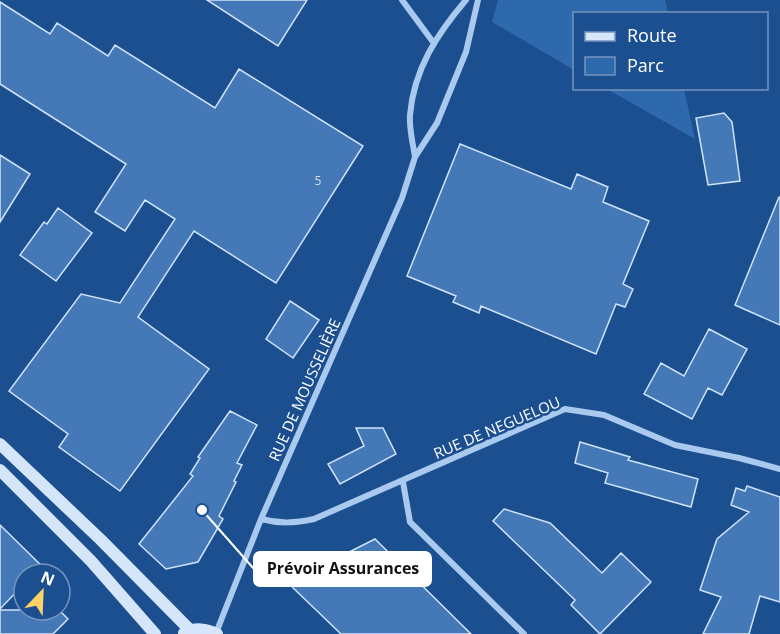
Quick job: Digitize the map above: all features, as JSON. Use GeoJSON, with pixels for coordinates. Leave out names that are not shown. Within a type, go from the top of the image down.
{"type":"FeatureCollection","features":[{"type":"Feature","properties":{"kind":"main road"},"geometry":{"type":"LineString","coordinates":[[0,444],[101,540],[187,632],[204,629],[217,634]]}},
{"type":"Feature","properties":{"kind":"main road"},"geometry":{"type":"LineString","coordinates":[[0,470],[91,561],[155,634]]}},
{"type":"Feature","properties":{"kind":"street"},"geometry":{"type":"LineString","coordinates":[[402,0],[433,42]]}},
{"type":"Feature","properties":{"kind":"street","name":"RUE DE MOUSSELIÈRE"},"geometry":{"type":"LineString","coordinates":[[415,157],[410,117],[423,63],[433,42],[466,0]]}},
{"type":"Feature","properties":{"kind":"street","name":"RUE DE MOUSSELIÈRE"},"geometry":{"type":"LineString","coordinates":[[217,634],[261,519],[402,198],[415,157],[437,123],[462,62],[478,0]]}},
{"type":"Feature","properties":{"kind":"street","name":"RUE DE NEGUELOU"},"geometry":{"type":"LineString","coordinates":[[261,519],[294,524],[314,519],[403,482],[565,409],[604,415],[675,445],[780,469]]}},
{"type":"Feature","properties":{"kind":"street"},"geometry":{"type":"LineString","coordinates":[[403,482],[410,522],[524,634]]}},
{"type":"Feature","properties":{"kind":"green space"},"geometry":{"type":"Polygon","coordinates":[[[498,0],[665,0],[668,12],[573,12],[573,69],[492,22],[498,0]]]}},
{"type":"Feature","properties":{"kind":"green space"},"geometry":{"type":"Polygon","coordinates":[[[609,90],[684,90],[695,139],[609,90]]]}},
{"type":"Feature","properties":{"kind":"building"},"geometry":{"type":"Polygon","coordinates":[[[207,0],[307,0],[278,46],[207,0]]]}},
{"type":"Feature","properties":{"kind":"building"},"geometry":{"type":"Polygon","coordinates":[[[0,2],[50,34],[57,23],[108,56],[115,45],[215,108],[239,69],[363,146],[276,283],[194,231],[138,317],[209,369],[120,491],[59,447],[68,434],[9,391],[81,294],[120,303],[175,219],[145,200],[125,231],[95,212],[126,164],[0,84],[0,2]]]}},
{"type":"Feature","properties":{"kind":"building"},"geometry":{"type":"Polygon","coordinates":[[[724,113],[732,122],[740,181],[708,185],[696,118],[724,113]]]}},
{"type":"Feature","properties":{"kind":"building"},"geometry":{"type":"Polygon","coordinates":[[[460,144],[571,189],[577,174],[608,187],[603,202],[649,221],[623,284],[633,289],[625,307],[616,304],[596,354],[481,306],[479,313],[453,302],[456,296],[407,276],[460,144]]]}},
{"type":"Feature","properties":{"kind":"building"},"geometry":{"type":"Polygon","coordinates":[[[0,155],[30,174],[0,222],[0,155]]]}},
{"type":"Feature","properties":{"kind":"building"},"geometry":{"type":"Polygon","coordinates":[[[780,198],[780,325],[735,305],[780,198]]]}},
{"type":"Feature","properties":{"kind":"building"},"geometry":{"type":"Polygon","coordinates":[[[58,208],[92,233],[56,281],[20,255],[44,222],[47,224],[58,208]]]}},
{"type":"Feature","properties":{"kind":"building"},"geometry":{"type":"Polygon","coordinates":[[[290,301],[319,320],[293,358],[266,339],[290,301]]]}},
{"type":"Feature","properties":{"kind":"building"},"geometry":{"type":"Polygon","coordinates":[[[709,329],[747,349],[722,395],[708,388],[692,419],[644,394],[661,363],[684,376],[709,329]]]}},
{"type":"Feature","properties":{"kind":"building"},"geometry":{"type":"Polygon","coordinates":[[[230,411],[257,425],[237,463],[242,465],[219,516],[223,519],[198,562],[166,569],[139,544],[193,476],[190,474],[200,458],[198,457],[230,411]]]}},
{"type":"Feature","properties":{"kind":"building"},"geometry":{"type":"Polygon","coordinates":[[[356,428],[383,428],[396,454],[340,484],[328,464],[364,446],[356,428]]]}},
{"type":"Feature","properties":{"kind":"building"},"geometry":{"type":"Polygon","coordinates":[[[580,442],[630,457],[628,460],[698,479],[691,507],[605,483],[608,473],[575,463],[580,442]]]}},
{"type":"Feature","properties":{"kind":"building"},"geometry":{"type":"Polygon","coordinates":[[[747,486],[780,497],[780,602],[760,596],[749,634],[703,634],[721,597],[700,590],[717,539],[749,512],[731,505],[736,488],[745,491],[747,486]]]}},
{"type":"Feature","properties":{"kind":"building"},"geometry":{"type":"Polygon","coordinates":[[[504,509],[550,523],[602,573],[621,553],[651,582],[600,634],[571,605],[575,600],[493,521],[504,509]]]}},
{"type":"Feature","properties":{"kind":"building"},"geometry":{"type":"Polygon","coordinates":[[[0,525],[38,562],[12,562],[12,596],[0,609],[0,525]]]}},
{"type":"Feature","properties":{"kind":"building"},"geometry":{"type":"Polygon","coordinates":[[[375,539],[471,634],[341,634],[288,583],[375,539]]]}},
{"type":"Feature","properties":{"kind":"building"},"geometry":{"type":"Polygon","coordinates":[[[0,610],[12,610],[12,622],[65,622],[53,634],[0,634],[0,610]]]}},
{"type":"Feature","properties":{"kind":"place","name":"Prévoir Assurances"},"geometry":{"type":"Point","coordinates":[202,510]}}]}
